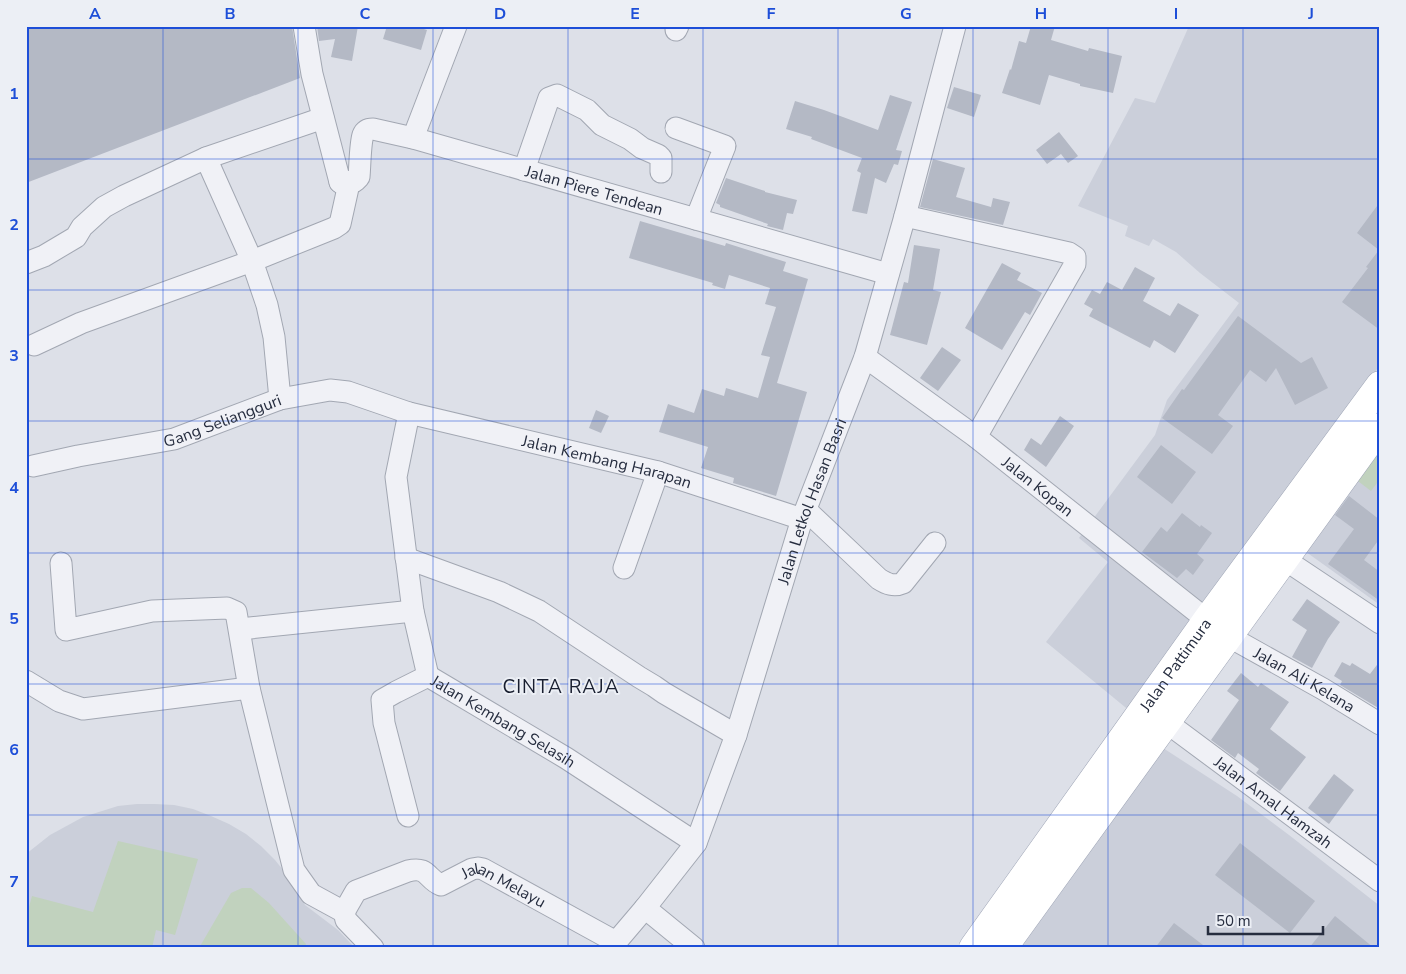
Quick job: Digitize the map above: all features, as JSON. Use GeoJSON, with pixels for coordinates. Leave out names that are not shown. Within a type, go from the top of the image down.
{"type":"FeatureCollection","features":[{"type":"Feature","properties":{"kind":"main road","name":"Jalan Pattimura"},"geometry":{"type":"LineString","coordinates":[[973,948],[1207,620],[1380,385]]}},
{"type":"Feature","properties":{"kind":"main road","name":"Jalan Pattimura"},"geometry":{"type":"LineString","coordinates":[[1003,948],[1380,427]]}},
{"type":"Feature","properties":{"kind":"street"},"geometry":{"type":"LineString","coordinates":[[34,346],[81,324],[252,261],[340,224],[348,188],[340,182],[322,118],[304,26]]}},
{"type":"Feature","properties":{"kind":"street"},"geometry":{"type":"LineString","coordinates":[[413,138],[456,26]]}},
{"type":"Feature","properties":{"kind":"street","name":"Jalan Letkol Hasan Basri"},"geometry":{"type":"LineString","coordinates":[[614,945],[696,843],[736,734],[804,514],[865,357],[905,216],[955,26]]}},
{"type":"Feature","properties":{"kind":"street"},"geometry":{"type":"LineString","coordinates":[[524,170],[550,98],[557,95],[587,110],[602,124],[630,139],[642,148],[660,156],[661,172]]}},
{"type":"Feature","properties":{"kind":"street"},"geometry":{"type":"LineString","coordinates":[[26,263],[44,256],[76,237],[82,227],[104,207],[124,196],[206,158],[322,118]]}},
{"type":"Feature","properties":{"kind":"street"},"geometry":{"type":"LineString","coordinates":[[676,128],[725,146],[696,219]]}},
{"type":"Feature","properties":{"kind":"street","name":"Jalan Piere Tendean"},"geometry":{"type":"LineString","coordinates":[[340,182],[355,181],[359,177],[363,137],[367,131],[373,129],[413,138],[888,274]]}},
{"type":"Feature","properties":{"kind":"street"},"geometry":{"type":"LineString","coordinates":[[206,158],[252,261],[268,305],[274,337],[280,400]]}},
{"type":"Feature","properties":{"kind":"street"},"geometry":{"type":"LineString","coordinates":[[905,216],[1069,253],[1074,257],[1075,264],[976,437]]}},
{"type":"Feature","properties":{"kind":"street","name":"Jalan Kopan"},"geometry":{"type":"LineString","coordinates":[[865,357],[976,437],[1228,636]]}},
{"type":"Feature","properties":{"kind":"street","name":"Gang Seliangguri"},"geometry":{"type":"LineString","coordinates":[[33,466],[174,438],[280,400],[330,390],[348,392],[409,412]]}},
{"type":"Feature","properties":{"kind":"street"},"geometry":{"type":"LineString","coordinates":[[409,412],[396,477],[413,611],[428,676]]}},
{"type":"Feature","properties":{"kind":"street","name":"Jalan Kembang Harapan"},"geometry":{"type":"LineString","coordinates":[[409,412],[658,472],[804,514]]}},
{"type":"Feature","properties":{"kind":"street"},"geometry":{"type":"LineString","coordinates":[[624,568],[658,472]]}},
{"type":"Feature","properties":{"kind":"street"},"geometry":{"type":"LineString","coordinates":[[804,514],[879,580],[887,584],[897,586],[903,582],[935,543]]}},
{"type":"Feature","properties":{"kind":"street"},"geometry":{"type":"LineString","coordinates":[[406,558],[499,592],[539,612],[664,693],[736,734]]}},
{"type":"Feature","properties":{"kind":"street"},"geometry":{"type":"LineString","coordinates":[[1284,559],[1380,624]]}},
{"type":"Feature","properties":{"kind":"street"},"geometry":{"type":"LineString","coordinates":[[61,564],[66,630],[152,611],[226,608],[236,612],[249,688],[294,870],[312,894],[344,912],[346,920],[373,948]]}},
{"type":"Feature","properties":{"kind":"street"},"geometry":{"type":"LineString","coordinates":[[240,629],[413,611]]}},
{"type":"Feature","properties":{"kind":"street","name":"Jalan Ali Kelana"},"geometry":{"type":"LineString","coordinates":[[1228,636],[1323,689],[1380,724]]}},
{"type":"Feature","properties":{"kind":"street","name":"Jalan Kembang Selasih"},"geometry":{"type":"LineString","coordinates":[[408,816],[384,723],[382,700],[428,676],[566,758],[696,843]]}},
{"type":"Feature","properties":{"kind":"street"},"geometry":{"type":"LineString","coordinates":[[27,682],[59,700],[83,709],[249,688]]}},
{"type":"Feature","properties":{"kind":"street","name":"Jalan Amal Hamzah"},"geometry":{"type":"LineString","coordinates":[[1166,722],[1380,881]]}},
{"type":"Feature","properties":{"kind":"street","name":"Jalan Melayu"},"geometry":{"type":"LineString","coordinates":[[344,912],[356,890],[408,871],[417,869],[427,873],[441,885],[472,869],[478,868],[483,869],[614,945]]}},
{"type":"Feature","properties":{"kind":"street"},"geometry":{"type":"LineString","coordinates":[[645,908],[694,948]]}},
{"type":"Feature","properties":{"kind":"shaded area"},"geometry":{"type":"Polygon","coordinates":[[[1189,26],[1380,26],[1380,365],[1131,712],[1046,642],[1108,562],[1079,538],[1155,435],[1167,400],[1239,303],[1176,252],[1153,239],[1149,246],[1125,236],[1128,226],[1078,206],[1135,98],[1155,103],[1189,26]]]}},
{"type":"Feature","properties":{"kind":"shaded area"},"geometry":{"type":"Polygon","coordinates":[[[1380,440],[1380,605],[1302,549],[1380,440]]]}},
{"type":"Feature","properties":{"kind":"shaded area"},"geometry":{"type":"Polygon","coordinates":[[[1163,748],[1237,796],[1380,906],[1380,948],[1014,948],[1163,748]]]}},
{"type":"Feature","properties":{"kind":"shaded area"},"geometry":{"type":"Polygon","coordinates":[[[137,804],[174,805],[193,809],[229,824],[246,834],[275,860],[287,875],[305,905],[338,930],[355,948],[26,948],[26,854],[50,835],[83,817],[118,806],[137,804]]]}},
{"type":"Feature","properties":{"kind":"green space"},"geometry":{"type":"Polygon","coordinates":[[[1380,443],[1380,479],[1371,491],[1354,478],[1380,443]]]}},
{"type":"Feature","properties":{"kind":"green space"},"geometry":{"type":"Polygon","coordinates":[[[118,841],[198,859],[175,935],[156,930],[152,948],[26,948],[26,918],[32,896],[93,912],[118,841]]]}},
{"type":"Feature","properties":{"kind":"green space"},"geometry":{"type":"Polygon","coordinates":[[[242,888],[251,888],[269,903],[306,944],[304,948],[199,948],[231,893],[242,888]]]}},
{"type":"Feature","properties":{"kind":"building"},"geometry":{"type":"Polygon","coordinates":[[[26,26],[292,26],[300,78],[26,183],[26,26]]]}},
{"type":"Feature","properties":{"kind":"building"},"geometry":{"type":"Polygon","coordinates":[[[317,26],[358,26],[352,61],[331,57],[335,39],[319,41],[317,26]]]}},
{"type":"Feature","properties":{"kind":"building"},"geometry":{"type":"Polygon","coordinates":[[[387,26],[414,26],[427,30],[421,50],[383,39],[387,26]]]}},
{"type":"Feature","properties":{"kind":"building"},"geometry":{"type":"Polygon","coordinates":[[[1031,26],[1055,26],[1051,40],[1088,51],[1089,48],[1122,56],[1113,93],[1080,86],[1080,84],[1049,75],[1040,105],[1002,93],[1019,41],[1026,43],[1031,26]]]}},
{"type":"Feature","properties":{"kind":"building"},"geometry":{"type":"Polygon","coordinates":[[[954,87],[981,95],[974,117],[947,108],[954,87]]]}},
{"type":"Feature","properties":{"kind":"building"},"geometry":{"type":"Polygon","coordinates":[[[890,95],[912,102],[896,150],[902,151],[898,165],[894,164],[886,183],[875,178],[867,214],[852,211],[861,173],[857,171],[862,158],[811,139],[812,137],[786,129],[795,101],[878,130],[890,95]]]}},
{"type":"Feature","properties":{"kind":"building"},"geometry":{"type":"Polygon","coordinates":[[[1059,132],[1078,156],[1068,163],[1061,154],[1047,164],[1036,150],[1059,132]]]}},
{"type":"Feature","properties":{"kind":"building"},"geometry":{"type":"Polygon","coordinates":[[[933,159],[965,168],[956,197],[991,207],[993,198],[1010,202],[1003,225],[920,207],[933,159]]]}},
{"type":"Feature","properties":{"kind":"building"},"geometry":{"type":"Polygon","coordinates":[[[726,178],[765,192],[797,200],[793,214],[787,213],[783,230],[767,226],[768,224],[720,207],[716,203],[726,178]]]}},
{"type":"Feature","properties":{"kind":"building"},"geometry":{"type":"Polygon","coordinates":[[[1380,202],[1380,330],[1342,302],[1379,250],[1357,233],[1380,202]]]}},
{"type":"Feature","properties":{"kind":"building"},"geometry":{"type":"Polygon","coordinates":[[[640,221],[725,246],[726,243],[786,262],[783,271],[808,279],[777,383],[807,392],[776,496],[733,483],[734,478],[701,468],[708,447],[659,432],[668,404],[694,413],[702,389],[724,396],[726,388],[758,398],[770,357],[761,355],[776,307],[765,304],[770,288],[729,275],[725,289],[712,285],[713,283],[629,258],[640,221]]]}},
{"type":"Feature","properties":{"kind":"building"},"geometry":{"type":"Polygon","coordinates":[[[914,245],[940,249],[933,290],[941,292],[927,345],[890,335],[904,282],[908,283],[914,245]]]}},
{"type":"Feature","properties":{"kind":"building"},"geometry":{"type":"Polygon","coordinates":[[[1002,263],[1021,273],[1017,280],[1042,293],[1030,315],[1025,312],[1002,350],[965,328],[1002,263]]]}},
{"type":"Feature","properties":{"kind":"building"},"geometry":{"type":"Polygon","coordinates":[[[1135,267],[1155,278],[1143,301],[1170,316],[1178,303],[1199,315],[1175,353],[1154,340],[1150,348],[1089,316],[1093,309],[1084,304],[1092,290],[1100,294],[1107,282],[1122,290],[1135,267]]]}},
{"type":"Feature","properties":{"kind":"building"},"geometry":{"type":"Polygon","coordinates":[[[1238,316],[1301,363],[1312,357],[1328,388],[1295,405],[1276,368],[1266,382],[1250,370],[1218,415],[1233,426],[1212,454],[1162,418],[1238,316]]]}},
{"type":"Feature","properties":{"kind":"building"},"geometry":{"type":"Polygon","coordinates":[[[942,347],[961,360],[938,391],[920,378],[942,347]]]}},
{"type":"Feature","properties":{"kind":"building"},"geometry":{"type":"Polygon","coordinates":[[[596,410],[609,416],[601,433],[589,428],[596,410]]]}},
{"type":"Feature","properties":{"kind":"building"},"geometry":{"type":"Polygon","coordinates":[[[1060,416],[1074,426],[1046,467],[1024,450],[1031,438],[1041,445],[1060,416]]]}},
{"type":"Feature","properties":{"kind":"building"},"geometry":{"type":"Polygon","coordinates":[[[1161,445],[1196,472],[1172,504],[1137,477],[1161,445]]]}},
{"type":"Feature","properties":{"kind":"building"},"geometry":{"type":"Polygon","coordinates":[[[1349,496],[1380,520],[1380,538],[1364,560],[1380,572],[1380,601],[1328,564],[1354,529],[1335,515],[1349,496]]]}},
{"type":"Feature","properties":{"kind":"building"},"geometry":{"type":"Polygon","coordinates":[[[1182,513],[1200,527],[1201,525],[1212,533],[1197,554],[1204,560],[1193,575],[1186,569],[1177,578],[1142,552],[1161,527],[1167,532],[1182,513]]]}},
{"type":"Feature","properties":{"kind":"building"},"geometry":{"type":"Polygon","coordinates":[[[1307,599],[1340,622],[1312,668],[1292,657],[1307,630],[1292,620],[1307,599]]]}},
{"type":"Feature","properties":{"kind":"building"},"geometry":{"type":"Polygon","coordinates":[[[1380,661],[1380,709],[1340,685],[1342,681],[1334,676],[1342,662],[1350,666],[1352,663],[1370,674],[1380,661]]]}},
{"type":"Feature","properties":{"kind":"building"},"geometry":{"type":"Polygon","coordinates":[[[1241,673],[1258,687],[1261,683],[1289,702],[1270,729],[1306,757],[1280,791],[1256,773],[1259,769],[1238,753],[1235,758],[1211,740],[1239,700],[1227,691],[1241,673]]]}},
{"type":"Feature","properties":{"kind":"building"},"geometry":{"type":"Polygon","coordinates":[[[1334,774],[1354,790],[1329,824],[1308,808],[1334,774]]]}},
{"type":"Feature","properties":{"kind":"building"},"geometry":{"type":"Polygon","coordinates":[[[1240,843],[1315,901],[1290,933],[1215,875],[1240,843]]]}},
{"type":"Feature","properties":{"kind":"building"},"geometry":{"type":"Polygon","coordinates":[[[1335,916],[1374,948],[1309,948],[1335,916]]]}},
{"type":"Feature","properties":{"kind":"building"},"geometry":{"type":"Polygon","coordinates":[[[1174,923],[1207,948],[1155,948],[1174,923]]]}},
{"type":"Feature","properties":{"kind":"district","name":"CINTA RAJA"},"geometry":{"type":"Point","coordinates":[561,686]}}]}
